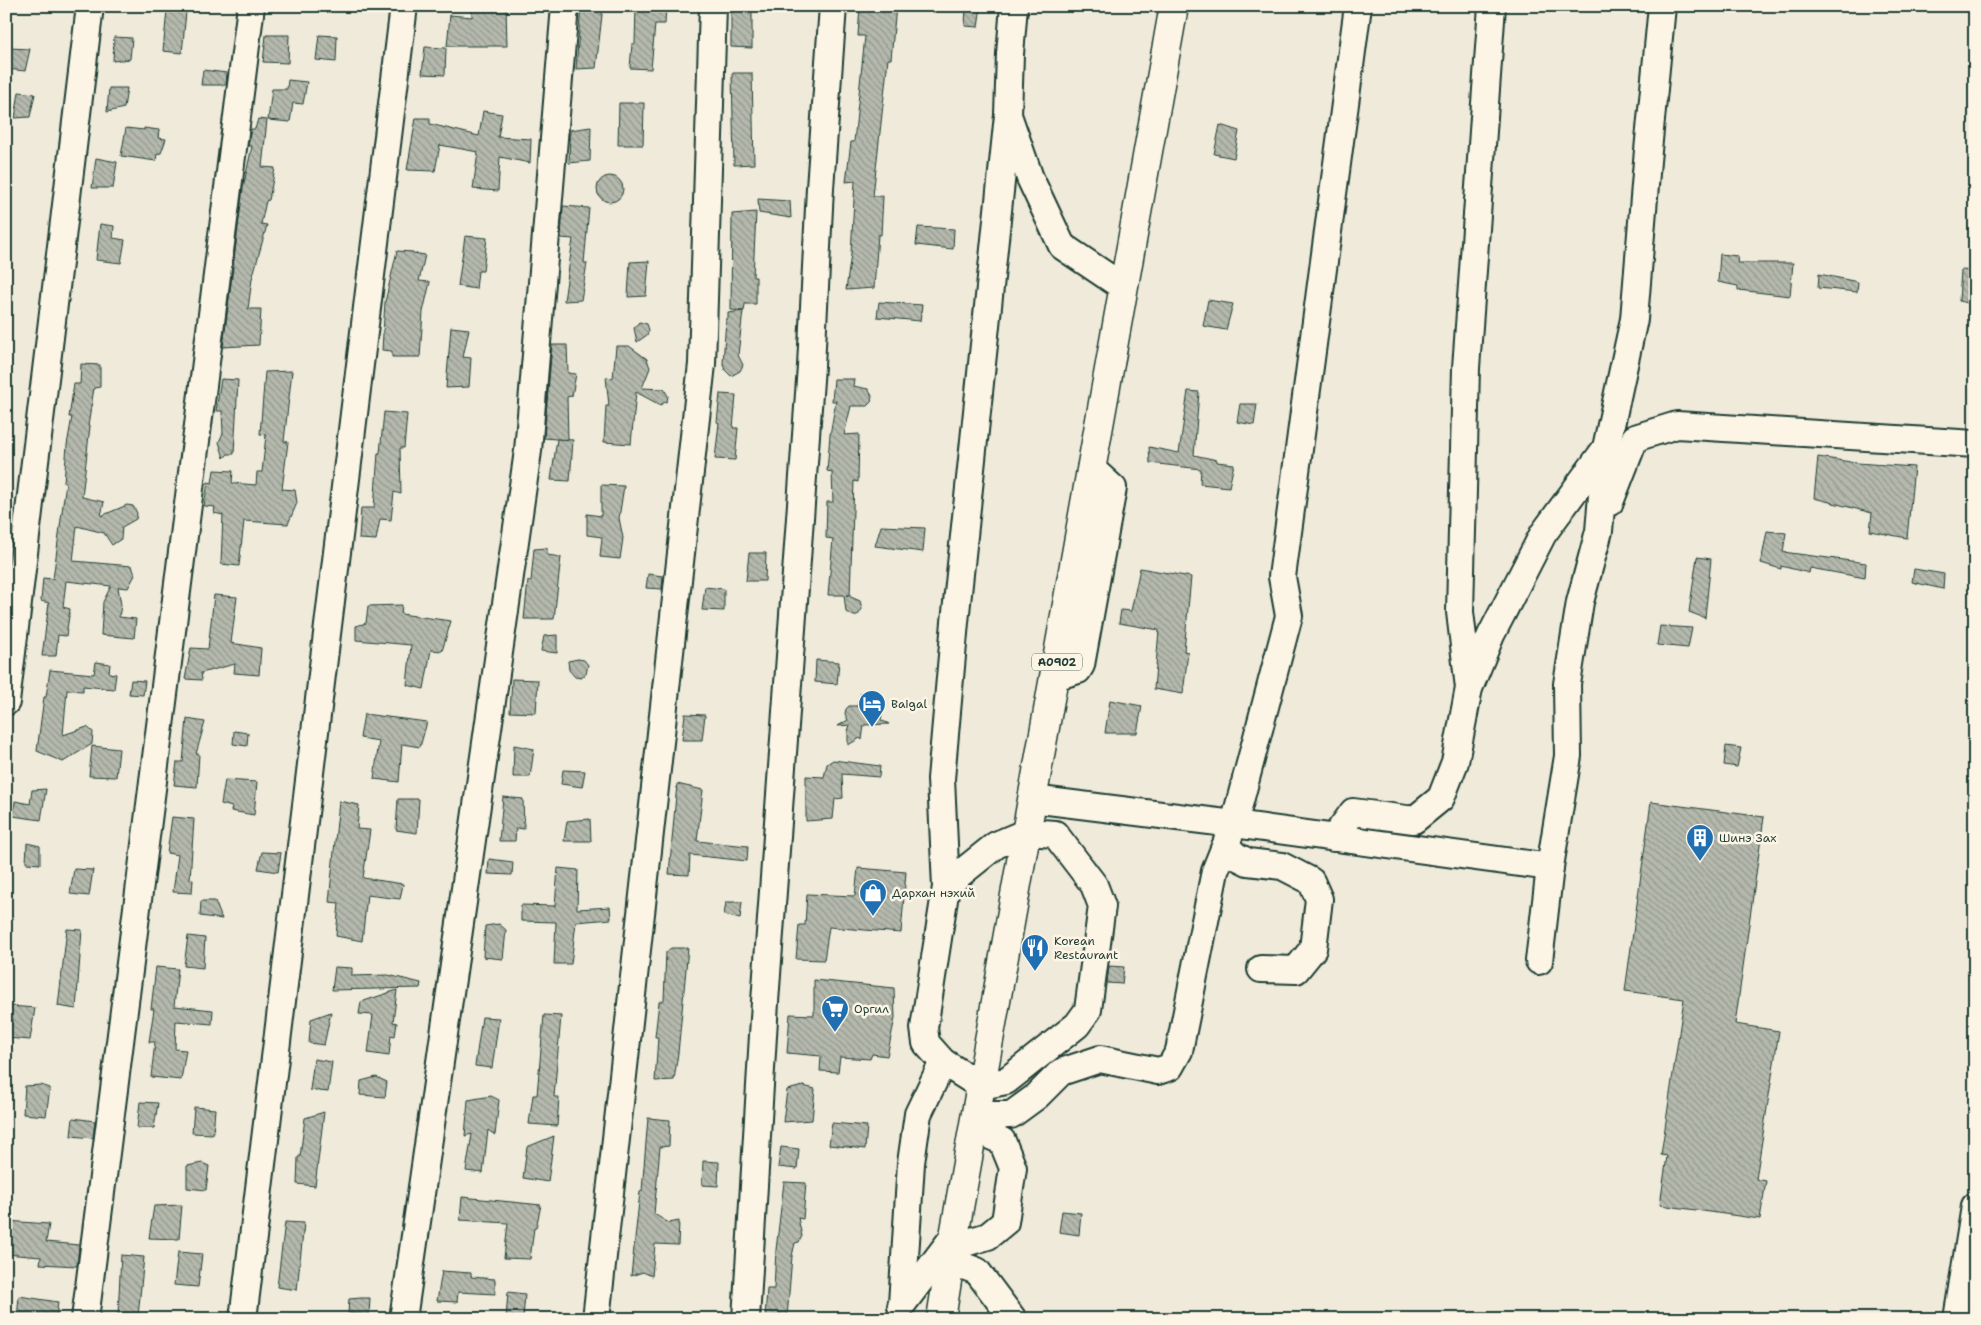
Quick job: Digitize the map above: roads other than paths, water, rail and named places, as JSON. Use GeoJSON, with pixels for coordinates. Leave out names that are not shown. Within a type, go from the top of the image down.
{"type":"FeatureCollection","features":[{"type":"Feature","properties":{"kind":"highway","name":"A0902"},"geometry":{"type":"LineString","coordinates":[[941,1319],[1054,676],[1080,604],[1091,468],[1174,6]]}},
{"type":"Feature","properties":{"kind":"street"},"geometry":{"type":"LineString","coordinates":[[6,702],[90,6]]}},
{"type":"Feature","properties":{"kind":"street"},"geometry":{"type":"LineString","coordinates":[[85,1319],[251,6]]}},
{"type":"Feature","properties":{"kind":"street"},"geometry":{"type":"LineString","coordinates":[[243,1319],[404,6]]}},
{"type":"Feature","properties":{"kind":"street"},"geometry":{"type":"LineString","coordinates":[[403,1319],[528,450],[565,6]]}},
{"type":"Feature","properties":{"kind":"street"},"geometry":{"type":"LineString","coordinates":[[596,1319],[702,364],[713,6]]}},
{"type":"Feature","properties":{"kind":"street"},"geometry":{"type":"LineString","coordinates":[[746,1319],[764,1002],[811,366],[820,188],[833,6]]}},
{"type":"Feature","properties":{"kind":"street"},"geometry":{"type":"LineString","coordinates":[[946,887],[996,845],[1027,832],[1055,834],[1094,886],[1102,906],[1088,1010],[1077,1025],[1006,1081],[981,1086],[944,1062],[926,1043],[924,1028],[946,887],[941,779],[955,622],[1008,115],[1014,6]]}},
{"type":"Feature","properties":{"kind":"street"},"geometry":{"type":"LineString","coordinates":[[975,1122],[1012,1115],[1038,1096],[1061,1072],[1100,1059],[1158,1071],[1170,1067],[1180,1051],[1215,871],[1230,835],[1289,616],[1282,577],[1358,6]]}},
{"type":"Feature","properties":{"kind":"street"},"geometry":{"type":"LineString","coordinates":[[1469,688],[1460,612],[1466,368],[1492,6]]}},
{"type":"Feature","properties":{"kind":"street"},"geometry":{"type":"LineString","coordinates":[[1599,531],[1606,448],[1634,319],[1662,6]]}},
{"type":"Feature","properties":{"kind":"street"},"geometry":{"type":"LineString","coordinates":[[1008,115],[1030,178],[1062,246],[1123,286]]}},
{"type":"Feature","properties":{"kind":"street"},"geometry":{"type":"LineString","coordinates":[[1538,961],[1550,867],[1568,756],[1567,684],[1580,602],[1599,531],[1635,438],[1677,425],[1975,444]]}},
{"type":"Feature","properties":{"kind":"street"},"geometry":{"type":"LineString","coordinates":[[1334,838],[1353,812],[1414,820],[1441,798],[1455,762],[1469,688],[1491,635],[1543,534],[1606,448]]}},
{"type":"Feature","properties":{"kind":"street"},"geometry":{"type":"LineString","coordinates":[[1032,799],[1230,835],[1334,838],[1550,867]]}},
{"type":"Feature","properties":{"kind":"street"},"geometry":{"type":"LineString","coordinates":[[1230,835],[1236,856],[1248,862],[1282,866],[1311,881],[1319,899],[1313,949],[1296,970],[1260,969]]}},
{"type":"Feature","properties":{"kind":"street"},"geometry":{"type":"LineString","coordinates":[[899,1311],[911,1163],[918,1114],[944,1062]]}},
{"type":"Feature","properties":{"kind":"street"},"geometry":{"type":"LineString","coordinates":[[899,1311],[952,1248],[988,1236],[1005,1222],[1013,1168],[1002,1141],[975,1122]]}},
{"type":"Feature","properties":{"kind":"street"},"geometry":{"type":"LineString","coordinates":[[1957,1319],[1975,1206]]}},
{"type":"Feature","properties":{"kind":"street"},"geometry":{"type":"LineString","coordinates":[[952,1248],[977,1271],[1013,1319]]}},
{"type":"Feature","properties":{"kind":"place","name":"Baigal"},"geometry":{"type":"Point","coordinates":[872,728]}},
{"type":"Feature","properties":{"kind":"place","name":"Шинэ Зах"},"geometry":{"type":"Point","coordinates":[1700,862]}},
{"type":"Feature","properties":{"kind":"place","name":"Дархан нэхий"},"geometry":{"type":"Point","coordinates":[873,917]}},
{"type":"Feature","properties":{"kind":"place","name":"Korean Restaurant"},"geometry":{"type":"Point","coordinates":[1035,972]}},
{"type":"Feature","properties":{"kind":"place","name":"Оргил"},"geometry":{"type":"Point","coordinates":[835,1033]}}]}
